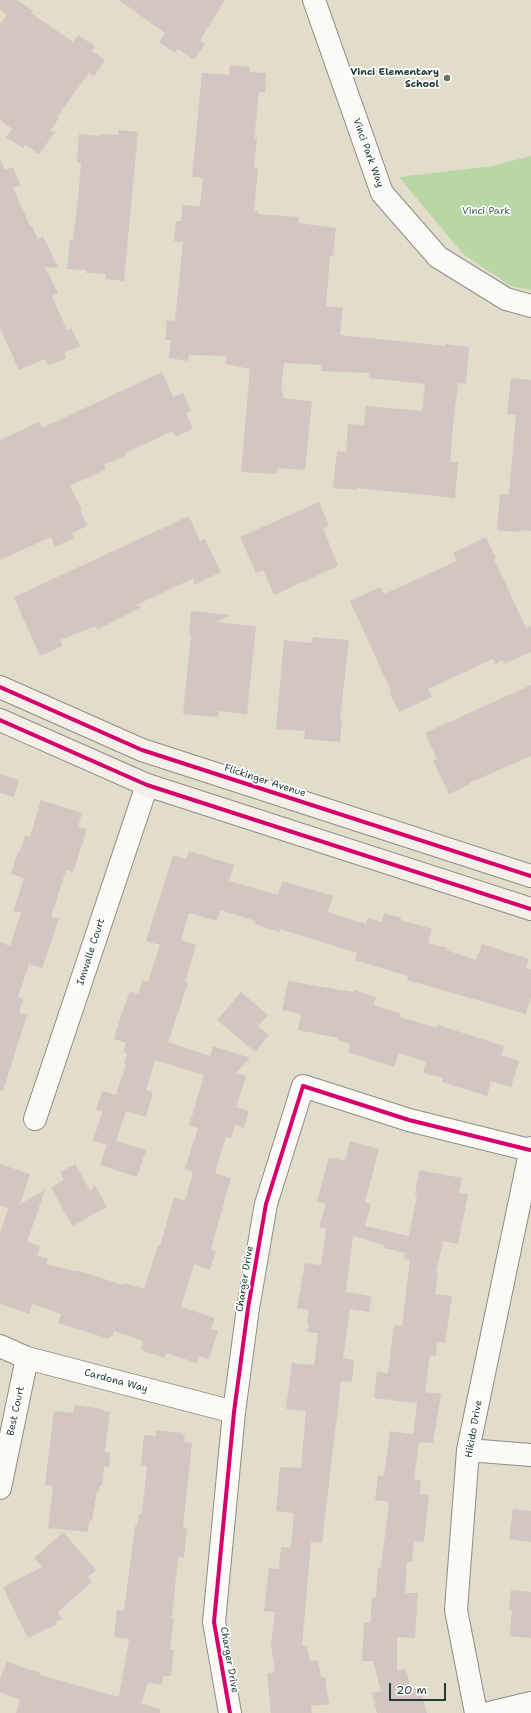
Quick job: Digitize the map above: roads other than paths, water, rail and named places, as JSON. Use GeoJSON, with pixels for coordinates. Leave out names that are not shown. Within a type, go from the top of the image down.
{"type":"FeatureCollection","features":[{"type":"Feature","properties":{"kind":"main road","name":"Flickinger Avenue"},"geometry":{"type":"LineString","coordinates":[[0,687],[142,750],[531,876]]}},
{"type":"Feature","properties":{"kind":"main road"},"geometry":{"type":"LineString","coordinates":[[0,720],[147,784],[531,908]]}},
{"type":"Feature","properties":{"kind":"street","name":"Vinci Park Way"},"geometry":{"type":"LineString","coordinates":[[314,0],[382,193],[438,257],[506,299],[531,306]]}},
{"type":"Feature","properties":{"kind":"street","name":"Imwalle Court"},"geometry":{"type":"LineString","coordinates":[[35,1118],[147,784]]}},
{"type":"Feature","properties":{"kind":"street","name":"Charger Drive"},"geometry":{"type":"LineString","coordinates":[[230,1713],[214,1622],[234,1412],[248,1308],[266,1204],[303,1086],[410,1120],[531,1149]]}},
{"type":"Feature","properties":{"kind":"street","name":"Hikido Drive"},"geometry":{"type":"LineString","coordinates":[[476,1713],[456,1610],[468,1450],[531,1149]]}},
{"type":"Feature","properties":{"kind":"street","name":"Cardona Way"},"geometry":{"type":"LineString","coordinates":[[0,1346],[27,1358],[234,1412]]}},
{"type":"Feature","properties":{"kind":"street","name":"Best Court"},"geometry":{"type":"LineString","coordinates":[[0,1488],[27,1358]]}},
{"type":"Feature","properties":{"kind":"street"},"geometry":{"type":"LineString","coordinates":[[468,1450],[531,1455]]}},
{"type":"Feature","properties":{"kind":"street"},"geometry":{"type":"LineString","coordinates":[[489,1713],[531,1703]]}},
{"type":"Feature","properties":{"kind":"place","name":"Vinci Elementary School"},"geometry":{"type":"Point","coordinates":[447,78]}},
{"type":"Feature","properties":{"kind":"park label","name":"Vinci Park"},"geometry":{"type":"Point","coordinates":[486,211]}}]}
